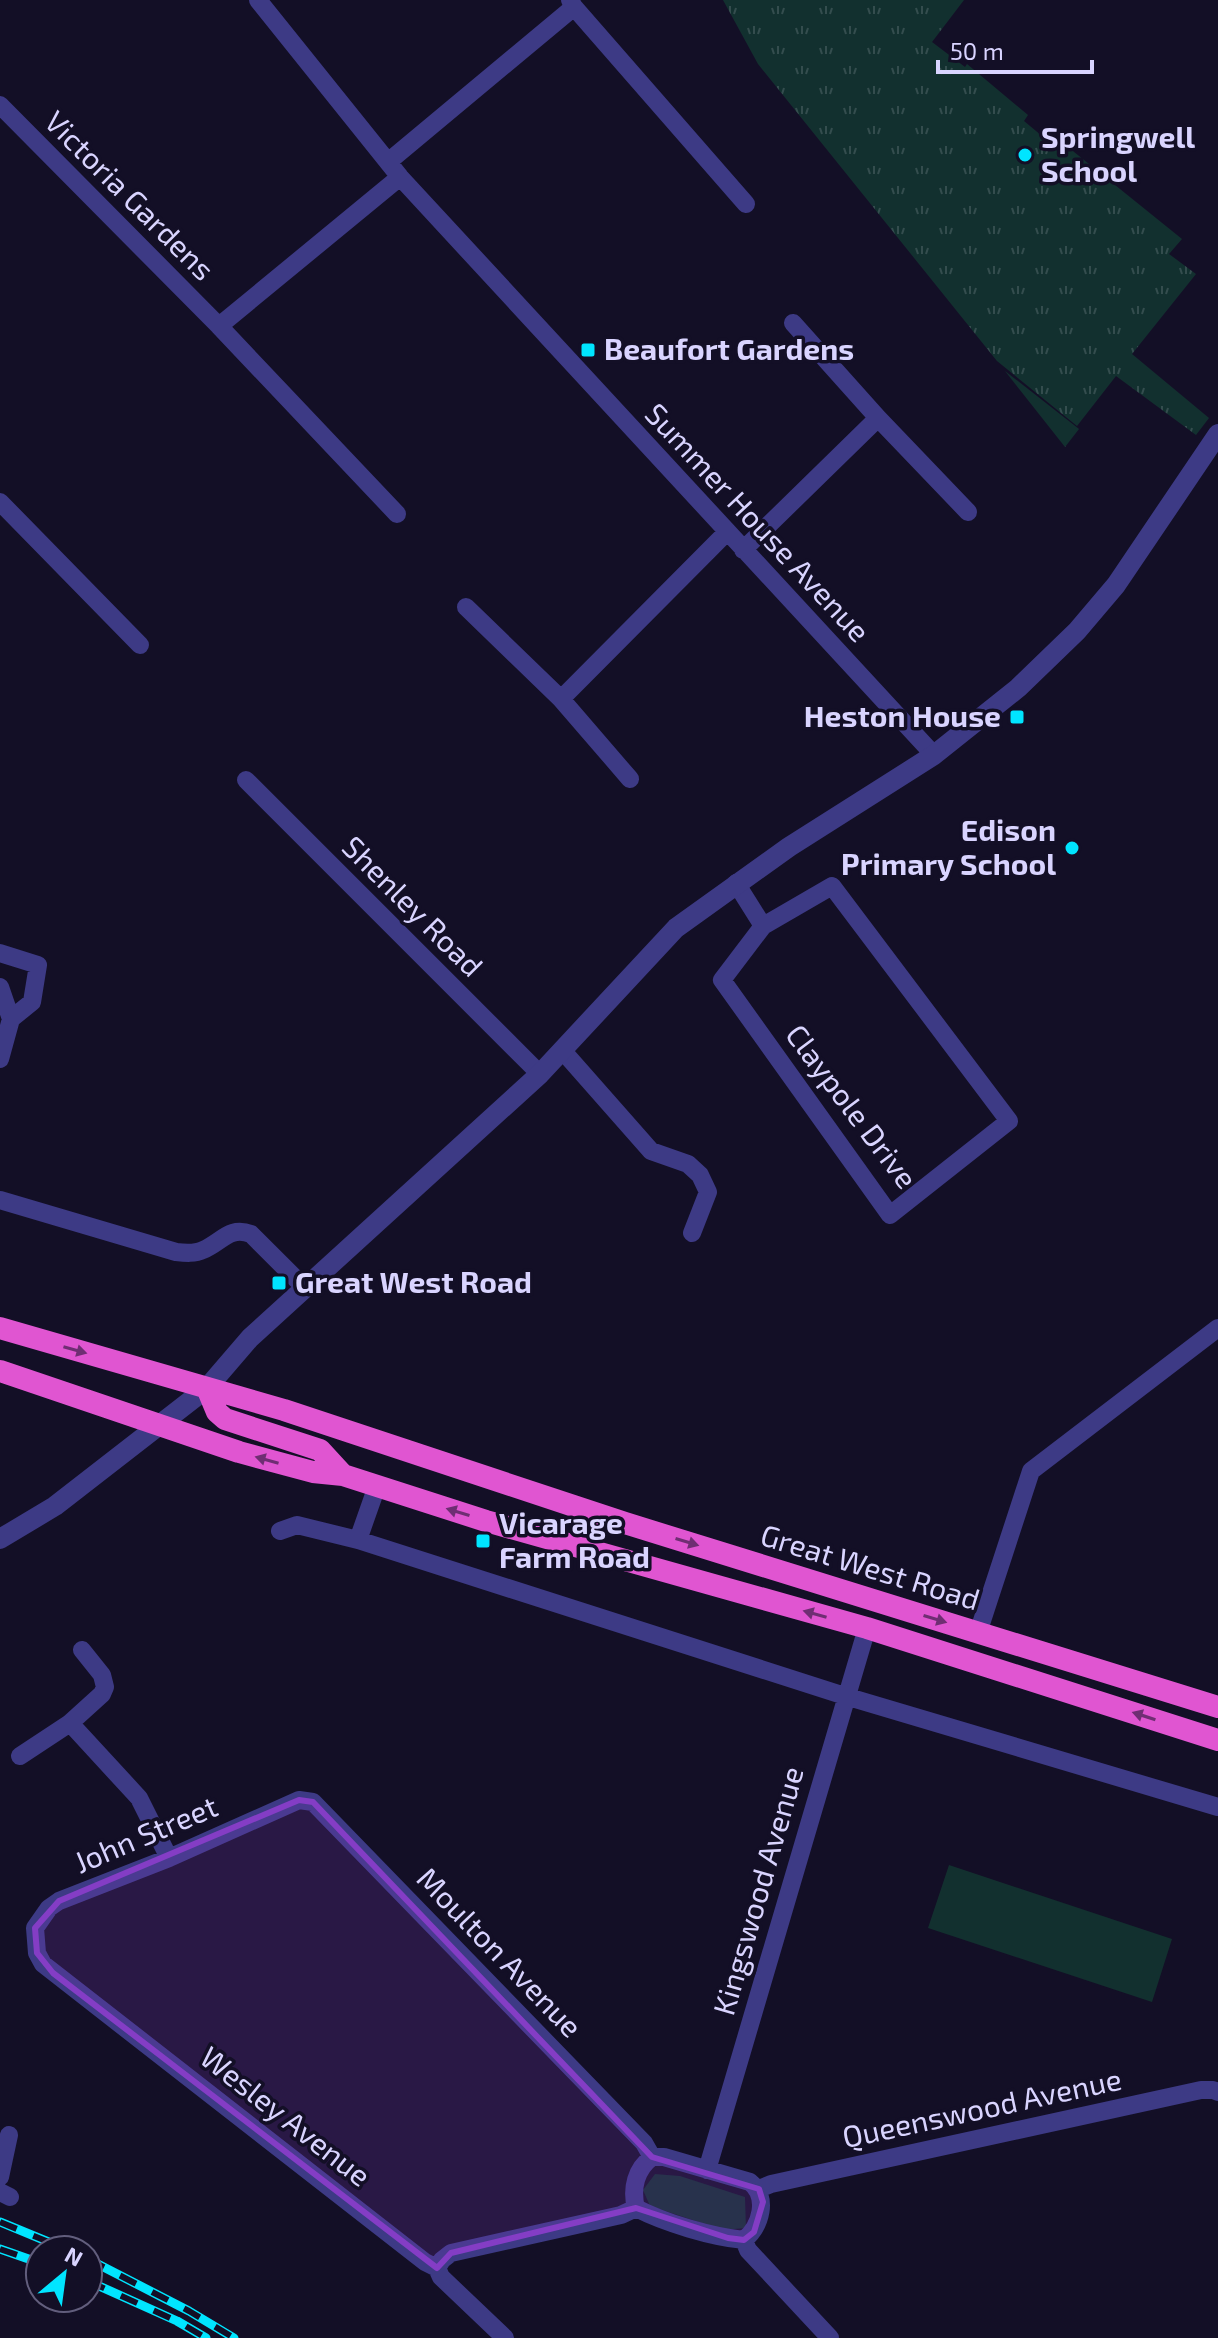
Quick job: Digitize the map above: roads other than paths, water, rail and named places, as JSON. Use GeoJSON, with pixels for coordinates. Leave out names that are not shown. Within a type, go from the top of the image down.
{"type":"FeatureCollection","features":[{"type":"Feature","properties":{"kind":"highway","name":"Great West Road"},"geometry":{"type":"LineString","coordinates":[[0,1328],[284,1410],[611,1519],[1218,1707]]}},
{"type":"Feature","properties":{"kind":"highway","name":"Great West Road"},"geometry":{"type":"LineString","coordinates":[[0,1371],[239,1452],[313,1472],[343,1475],[486,1521],[867,1628],[1218,1740]]}},
{"type":"Feature","properties":{"kind":"highway"},"geometry":{"type":"LineString","coordinates":[[207,1388],[217,1412],[225,1419],[320,1450],[343,1475]]}},
{"type":"Feature","properties":{"kind":"street","name":"Summer House Avenue"},"geometry":{"type":"LineString","coordinates":[[258,0],[400,177],[934,755]]}},
{"type":"Feature","properties":{"kind":"street"},"geometry":{"type":"LineString","coordinates":[[388,162],[572,4],[746,204]]}},
{"type":"Feature","properties":{"kind":"street","name":"Victoria Gardens"},"geometry":{"type":"LineString","coordinates":[[0,105],[219,326],[397,514]]}},
{"type":"Feature","properties":{"kind":"street","name":"Victoria Gardens"},"geometry":{"type":"LineString","coordinates":[[219,326],[400,177]]}},
{"type":"Feature","properties":{"kind":"street"},"geometry":{"type":"LineString","coordinates":[[793,323],[968,512]]}},
{"type":"Feature","properties":{"kind":"street"},"geometry":{"type":"LineString","coordinates":[[743,550],[878,418]]}},
{"type":"Feature","properties":{"kind":"street"},"geometry":{"type":"LineString","coordinates":[[0,1539],[55,1506],[207,1388],[250,1338],[540,1074],[676,928],[736,883],[934,755],[1018,688],[1077,631],[1116,585],[1218,434]]}},
{"type":"Feature","properties":{"kind":"street"},"geometry":{"type":"LineString","coordinates":[[0,502],[140,645]]}},
{"type":"Feature","properties":{"kind":"street"},"geometry":{"type":"LineString","coordinates":[[561,699],[727,532]]}},
{"type":"Feature","properties":{"kind":"street"},"geometry":{"type":"LineString","coordinates":[[466,607],[561,699],[630,779]]}},
{"type":"Feature","properties":{"kind":"street","name":"Shenley Road"},"geometry":{"type":"LineString","coordinates":[[246,780],[540,1074]]}},
{"type":"Feature","properties":{"kind":"street"},"geometry":{"type":"LineString","coordinates":[[736,883],[763,926]]}},
{"type":"Feature","properties":{"kind":"street","name":"Claypole Drive"},"geometry":{"type":"LineString","coordinates":[[832,886],[1009,1121],[890,1215],[722,980],[763,926],[832,886]]}},
{"type":"Feature","properties":{"kind":"street"},"geometry":{"type":"LineString","coordinates":[[0,953],[38,965],[32,1002],[11,1019]]}},
{"type":"Feature","properties":{"kind":"street"},"geometry":{"type":"LineString","coordinates":[[0,987],[11,1019],[0,1059]]}},
{"type":"Feature","properties":{"kind":"street"},"geometry":{"type":"LineString","coordinates":[[562,1050],[651,1151],[688,1164],[700,1175],[708,1192],[692,1233]]}},
{"type":"Feature","properties":{"kind":"street"},"geometry":{"type":"LineString","coordinates":[[0,1200],[176,1252],[202,1251],[232,1231],[242,1231],[251,1234],[305,1288]]}},
{"type":"Feature","properties":{"kind":"street"},"geometry":{"type":"LineString","coordinates":[[978,1633],[1031,1471],[1218,1328]]}},
{"type":"Feature","properties":{"kind":"street"},"geometry":{"type":"LineString","coordinates":[[358,1540],[377,1486]]}},
{"type":"Feature","properties":{"kind":"street"},"geometry":{"type":"LineString","coordinates":[[280,1531],[297,1525],[358,1540],[845,1696],[1218,1807]]}},
{"type":"Feature","properties":{"kind":"street","name":"Kingswood Avenue"},"geometry":{"type":"LineString","coordinates":[[707,2170],[867,1628]]}},
{"type":"Feature","properties":{"kind":"street"},"geometry":{"type":"LineString","coordinates":[[20,1756],[70,1723],[102,1694],[105,1687],[102,1675],[82,1650]]}},
{"type":"Feature","properties":{"kind":"street"},"geometry":{"type":"LineString","coordinates":[[70,1723],[139,1798],[169,1858]]}},
{"type":"Feature","properties":{"kind":"street","name":"John Street"},"geometry":{"type":"LineString","coordinates":[[34,1938],[40,1918],[59,1901],[169,1858],[299,1800]]}},
{"type":"Feature","properties":{"kind":"street","name":"Moulton Avenue"},"geometry":{"type":"LineString","coordinates":[[299,1800],[313,1802],[321,1809],[644,2143],[652,2157]]}},
{"type":"Feature","properties":{"kind":"street","name":"Wesley Avenue"},"geometry":{"type":"LineString","coordinates":[[34,1938],[37,1953],[53,1973],[425,2262],[437,2268],[441,2277],[505,2338]]}},
{"type":"Feature","properties":{"kind":"street","name":"Queenswood Avenue"},"geometry":{"type":"LineString","coordinates":[[759,2189],[1201,2090],[1218,2092]]}},
{"type":"Feature","properties":{"kind":"street"},"geometry":{"type":"LineString","coordinates":[[0,2177],[9,2135]]}},
{"type":"Feature","properties":{"kind":"street"},"geometry":{"type":"LineString","coordinates":[[652,2157],[664,2157],[750,2182],[759,2189],[763,2202],[754,2232],[744,2240],[728,2238],[649,2215],[636,2208],[633,2194],[641,2165],[652,2157]]}},
{"type":"Feature","properties":{"kind":"street"},"geometry":{"type":"LineString","coordinates":[[437,2268],[451,2253],[621,2215],[636,2208]]}},
{"type":"Feature","properties":{"kind":"street"},"geometry":{"type":"LineString","coordinates":[[744,2240],[748,2250],[830,2338]]}},
{"type":"Feature","properties":{"kind":"railway"},"geometry":{"type":"LineString","coordinates":[[0,2222],[29,2234]]}},
{"type":"Feature","properties":{"kind":"railway"},"geometry":{"type":"LineString","coordinates":[[0,2249],[24,2257]]}},
{"type":"Feature","properties":{"kind":"railway"},"geometry":{"type":"LineString","coordinates":[[104,2267],[234,2338]]}},
{"type":"Feature","properties":{"kind":"railway"},"geometry":{"type":"LineString","coordinates":[[104,2288],[177,2321],[206,2338]]}},
{"type":"Feature","properties":{"kind":"place","name":"Springwell School"},"geometry":{"type":"Point","coordinates":[1025,155]}},
{"type":"Feature","properties":{"kind":"place","name":"Beaufort Gardens"},"geometry":{"type":"Point","coordinates":[588,350]}},
{"type":"Feature","properties":{"kind":"place","name":"Heston House"},"geometry":{"type":"Point","coordinates":[1017,717]}},
{"type":"Feature","properties":{"kind":"place","name":"Edison Primary School"},"geometry":{"type":"Point","coordinates":[1072,848]}},
{"type":"Feature","properties":{"kind":"place","name":"Great West Road"},"geometry":{"type":"Point","coordinates":[279,1283]}},
{"type":"Feature","properties":{"kind":"place","name":"Vicarage Farm Road"},"geometry":{"type":"Point","coordinates":[483,1541]}}]}
